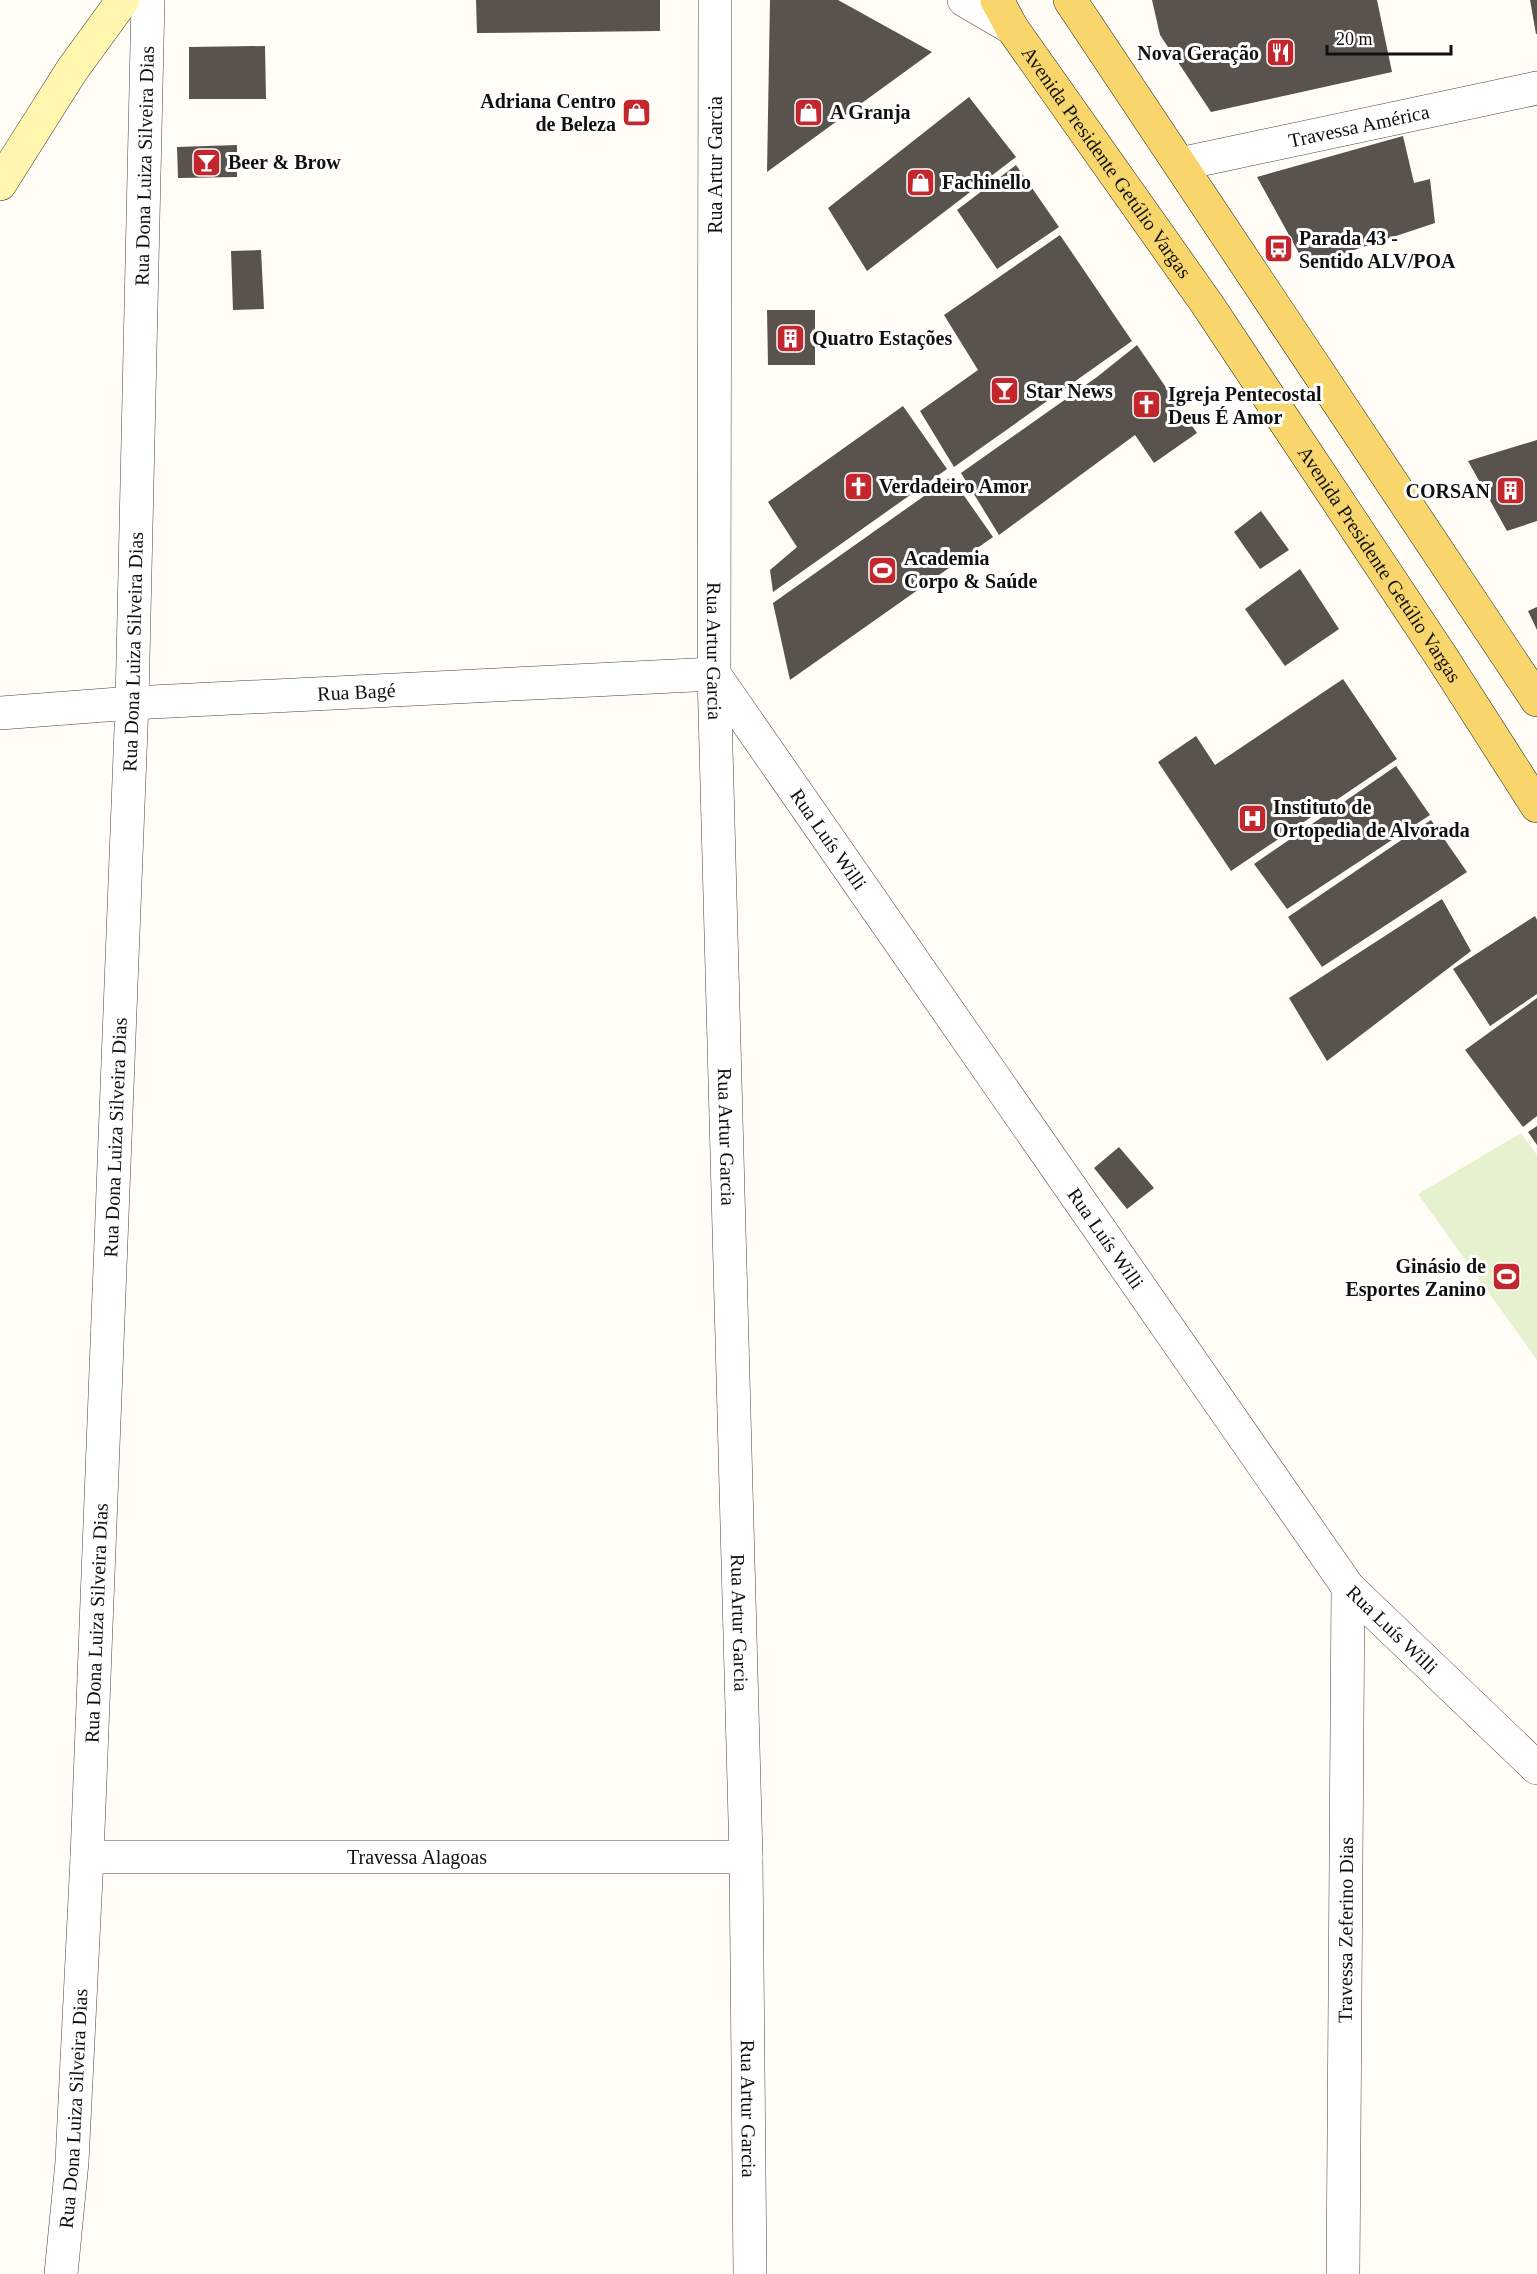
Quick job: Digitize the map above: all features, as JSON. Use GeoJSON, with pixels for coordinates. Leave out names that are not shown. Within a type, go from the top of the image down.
{"type":"FeatureCollection","features":[{"type":"Feature","properties":{"kind":"main road"},"geometry":{"type":"LineString","coordinates":[[0,184],[72,70],[123,0]]}},
{"type":"Feature","properties":{"kind":"main road"},"geometry":{"type":"LineString","coordinates":[[1070,0],[1537,700]]}},
{"type":"Feature","properties":{"kind":"main road","name":"Avenida Presidente Getúlio Vargas"},"geometry":{"type":"LineString","coordinates":[[1004,14],[1207,304],[1441,656],[1537,806]]}},
{"type":"Feature","properties":{"kind":"street","name":"Rua Dona Luiza Silveira Dias"},"geometry":{"type":"LineString","coordinates":[[61,2274],[72,2162],[87,1857],[132,703],[148,0]]}},
{"type":"Feature","properties":{"kind":"street","name":"Rua Artur Garcia"},"geometry":{"type":"LineString","coordinates":[[715,0],[714,674],[746,1857],[750,2274]]}},
{"type":"Feature","properties":{"kind":"street"},"geometry":{"type":"LineString","coordinates":[[964,0],[1004,14]]}},
{"type":"Feature","properties":{"kind":"street","name":"Travessa América"},"geometry":{"type":"LineString","coordinates":[[1180,164],[1537,88]]}},
{"type":"Feature","properties":{"kind":"street","name":"Rua Bagé"},"geometry":{"type":"LineString","coordinates":[[0,713],[132,703],[714,674]]}},
{"type":"Feature","properties":{"kind":"street","name":"Rua Luís Willi"},"geometry":{"type":"LineString","coordinates":[[714,674],[1348,1587],[1537,1768]]}},
{"type":"Feature","properties":{"kind":"street","name":"Travessa Zeferino Dias"},"geometry":{"type":"LineString","coordinates":[[1342,2274],[1348,1587]]}},
{"type":"Feature","properties":{"kind":"street","name":"Travessa Alagoas"},"geometry":{"type":"LineString","coordinates":[[87,1857],[746,1857]]}},
{"type":"Feature","properties":{"kind":"green space","name":"Ginásio de Esportes Zanino"},"geometry":{"type":"Polygon","coordinates":[[[1521,1133],[1537,1155],[1537,1360],[1418,1194],[1521,1133]]]}},
{"type":"Feature","properties":{"kind":"building"},"geometry":{"type":"Polygon","coordinates":[[[476,0],[660,0],[660,31],[477,33],[476,0]]]}},
{"type":"Feature","properties":{"kind":"building","name":"A Granja"},"geometry":{"type":"Polygon","coordinates":[[[770,0],[838,0],[932,52],[767,172],[770,0]]]}},
{"type":"Feature","properties":{"kind":"building","name":"Nova Geração"},"geometry":{"type":"Polygon","coordinates":[[[1152,0],[1377,0],[1392,72],[1211,112],[1160,35],[1152,0]]]}},
{"type":"Feature","properties":{"kind":"building"},"geometry":{"type":"Polygon","coordinates":[[[1530,0],[1537,0],[1537,34],[1536,34],[1530,0]]]}},
{"type":"Feature","properties":{"kind":"building"},"geometry":{"type":"Polygon","coordinates":[[[265,46],[266,99],[189,99],[189,47],[265,46]]]}},
{"type":"Feature","properties":{"kind":"building","name":"Fachinello"},"geometry":{"type":"Polygon","coordinates":[[[969,97],[1016,157],[867,271],[828,208],[969,97]]]}},
{"type":"Feature","properties":{"kind":"building"},"geometry":{"type":"Polygon","coordinates":[[[1403,136],[1414,183],[1430,179],[1435,223],[1306,266],[1257,177],[1403,136]]]}},
{"type":"Feature","properties":{"kind":"building","name":"Beer & Brow"},"geometry":{"type":"Polygon","coordinates":[[[237,145],[237,177],[178,178],[177,147],[237,145]]]}},
{"type":"Feature","properties":{"kind":"building"},"geometry":{"type":"Polygon","coordinates":[[[1016,165],[1059,227],[997,269],[957,210],[1016,165]]]}},
{"type":"Feature","properties":{"kind":"building","name":"Star News"},"geometry":{"type":"Polygon","coordinates":[[[1060,235],[1132,341],[954,467],[920,411],[978,370],[944,315],[1060,235]]]}},
{"type":"Feature","properties":{"kind":"building"},"geometry":{"type":"Polygon","coordinates":[[[261,250],[264,309],[233,310],[231,251],[261,250]]]}},
{"type":"Feature","properties":{"kind":"building","name":"Quatro Estações"},"geometry":{"type":"Polygon","coordinates":[[[767,310],[815,310],[815,365],[768,365],[767,310]]]}},
{"type":"Feature","properties":{"kind":"building"},"geometry":{"type":"Polygon","coordinates":[[[1137,345],[1197,433],[1154,463],[1135,435],[999,535],[961,473],[1097,377],[1137,345]]]}},
{"type":"Feature","properties":{"kind":"building","name":"Verdadeiro Amor"},"geometry":{"type":"Polygon","coordinates":[[[903,406],[947,469],[773,592],[770,570],[797,547],[768,502],[903,406]]]}},
{"type":"Feature","properties":{"kind":"building","name":"CORSAN"},"geometry":{"type":"Polygon","coordinates":[[[1537,440],[1537,521],[1507,531],[1468,461],[1537,440]]]}},
{"type":"Feature","properties":{"kind":"building","name":"Academia Corpo & Saúde"},"geometry":{"type":"Polygon","coordinates":[[[951,477],[993,537],[790,680],[773,603],[951,477]]]}},
{"type":"Feature","properties":{"kind":"building"},"geometry":{"type":"Polygon","coordinates":[[[1261,511],[1289,550],[1260,569],[1234,532],[1261,511]]]}},
{"type":"Feature","properties":{"kind":"building"},"geometry":{"type":"Polygon","coordinates":[[[1300,569],[1339,629],[1285,666],[1245,609],[1300,569]]]}},
{"type":"Feature","properties":{"kind":"building"},"geometry":{"type":"Polygon","coordinates":[[[1537,607],[1537,630],[1528,611],[1537,607]]]}},
{"type":"Feature","properties":{"kind":"building","name":"Instituto de Ortopedia de Alvorada"},"geometry":{"type":"Polygon","coordinates":[[[1343,679],[1397,759],[1231,871],[1158,762],[1196,736],[1215,765],[1343,679]]]}},
{"type":"Feature","properties":{"kind":"building"},"geometry":{"type":"Polygon","coordinates":[[[1396,766],[1430,815],[1287,909],[1254,864],[1396,766]]]}},
{"type":"Feature","properties":{"kind":"building"},"geometry":{"type":"Polygon","coordinates":[[[1431,820],[1467,872],[1322,967],[1288,917],[1431,820]]]}},
{"type":"Feature","properties":{"kind":"building"},"geometry":{"type":"Polygon","coordinates":[[[1442,899],[1471,951],[1327,1061],[1289,998],[1442,899]]]}},
{"type":"Feature","properties":{"kind":"building"},"geometry":{"type":"Polygon","coordinates":[[[1535,916],[1537,920],[1537,994],[1490,1026],[1453,969],[1535,916]]]}},
{"type":"Feature","properties":{"kind":"building"},"geometry":{"type":"Polygon","coordinates":[[[1537,998],[1537,1116],[1523,1127],[1465,1050],[1537,998]]]}},
{"type":"Feature","properties":{"kind":"building"},"geometry":{"type":"Polygon","coordinates":[[[1537,1126],[1537,1145],[1528,1132],[1537,1126]]]}},
{"type":"Feature","properties":{"kind":"building"},"geometry":{"type":"Polygon","coordinates":[[[1119,1147],[1154,1188],[1127,1209],[1094,1168],[1119,1147]]]}},
{"type":"Feature","properties":{"kind":"place","name":"Nova Geração"},"geometry":{"type":"Point","coordinates":[1280,53]}},
{"type":"Feature","properties":{"kind":"place","name":"A Granja"},"geometry":{"type":"Point","coordinates":[809,112]}},
{"type":"Feature","properties":{"kind":"place","name":"Adriana Centro de Beleza"},"geometry":{"type":"Point","coordinates":[637,113]}},
{"type":"Feature","properties":{"kind":"place","name":"Beer & Brow"},"geometry":{"type":"Point","coordinates":[207,162]}},
{"type":"Feature","properties":{"kind":"place","name":"Fachinello"},"geometry":{"type":"Point","coordinates":[921,182]}},
{"type":"Feature","properties":{"kind":"place","name":"Parada 43 - Sentido ALV/POA"},"geometry":{"type":"Point","coordinates":[1278,249]}},
{"type":"Feature","properties":{"kind":"place","name":"Quatro Estações"},"geometry":{"type":"Point","coordinates":[791,338]}},
{"type":"Feature","properties":{"kind":"place","name":"Star News"},"geometry":{"type":"Point","coordinates":[1005,391]}},
{"type":"Feature","properties":{"kind":"place","name":"Igreja Pentecostal Deus É Amor"},"geometry":{"type":"Point","coordinates":[1147,405]}},
{"type":"Feature","properties":{"kind":"place","name":"Verdadeiro Amor"},"geometry":{"type":"Point","coordinates":[858,486]}},
{"type":"Feature","properties":{"kind":"place","name":"CORSAN"},"geometry":{"type":"Point","coordinates":[1511,491]}},
{"type":"Feature","properties":{"kind":"place","name":"Academia Corpo & Saúde"},"geometry":{"type":"Point","coordinates":[883,570]}},
{"type":"Feature","properties":{"kind":"place","name":"Instituto de Ortopedia de Alvorada"},"geometry":{"type":"Point","coordinates":[1252,818]}},
{"type":"Feature","properties":{"kind":"place","name":"Ginásio de Esportes Zanino"},"geometry":{"type":"Point","coordinates":[1507,1277]}}]}
